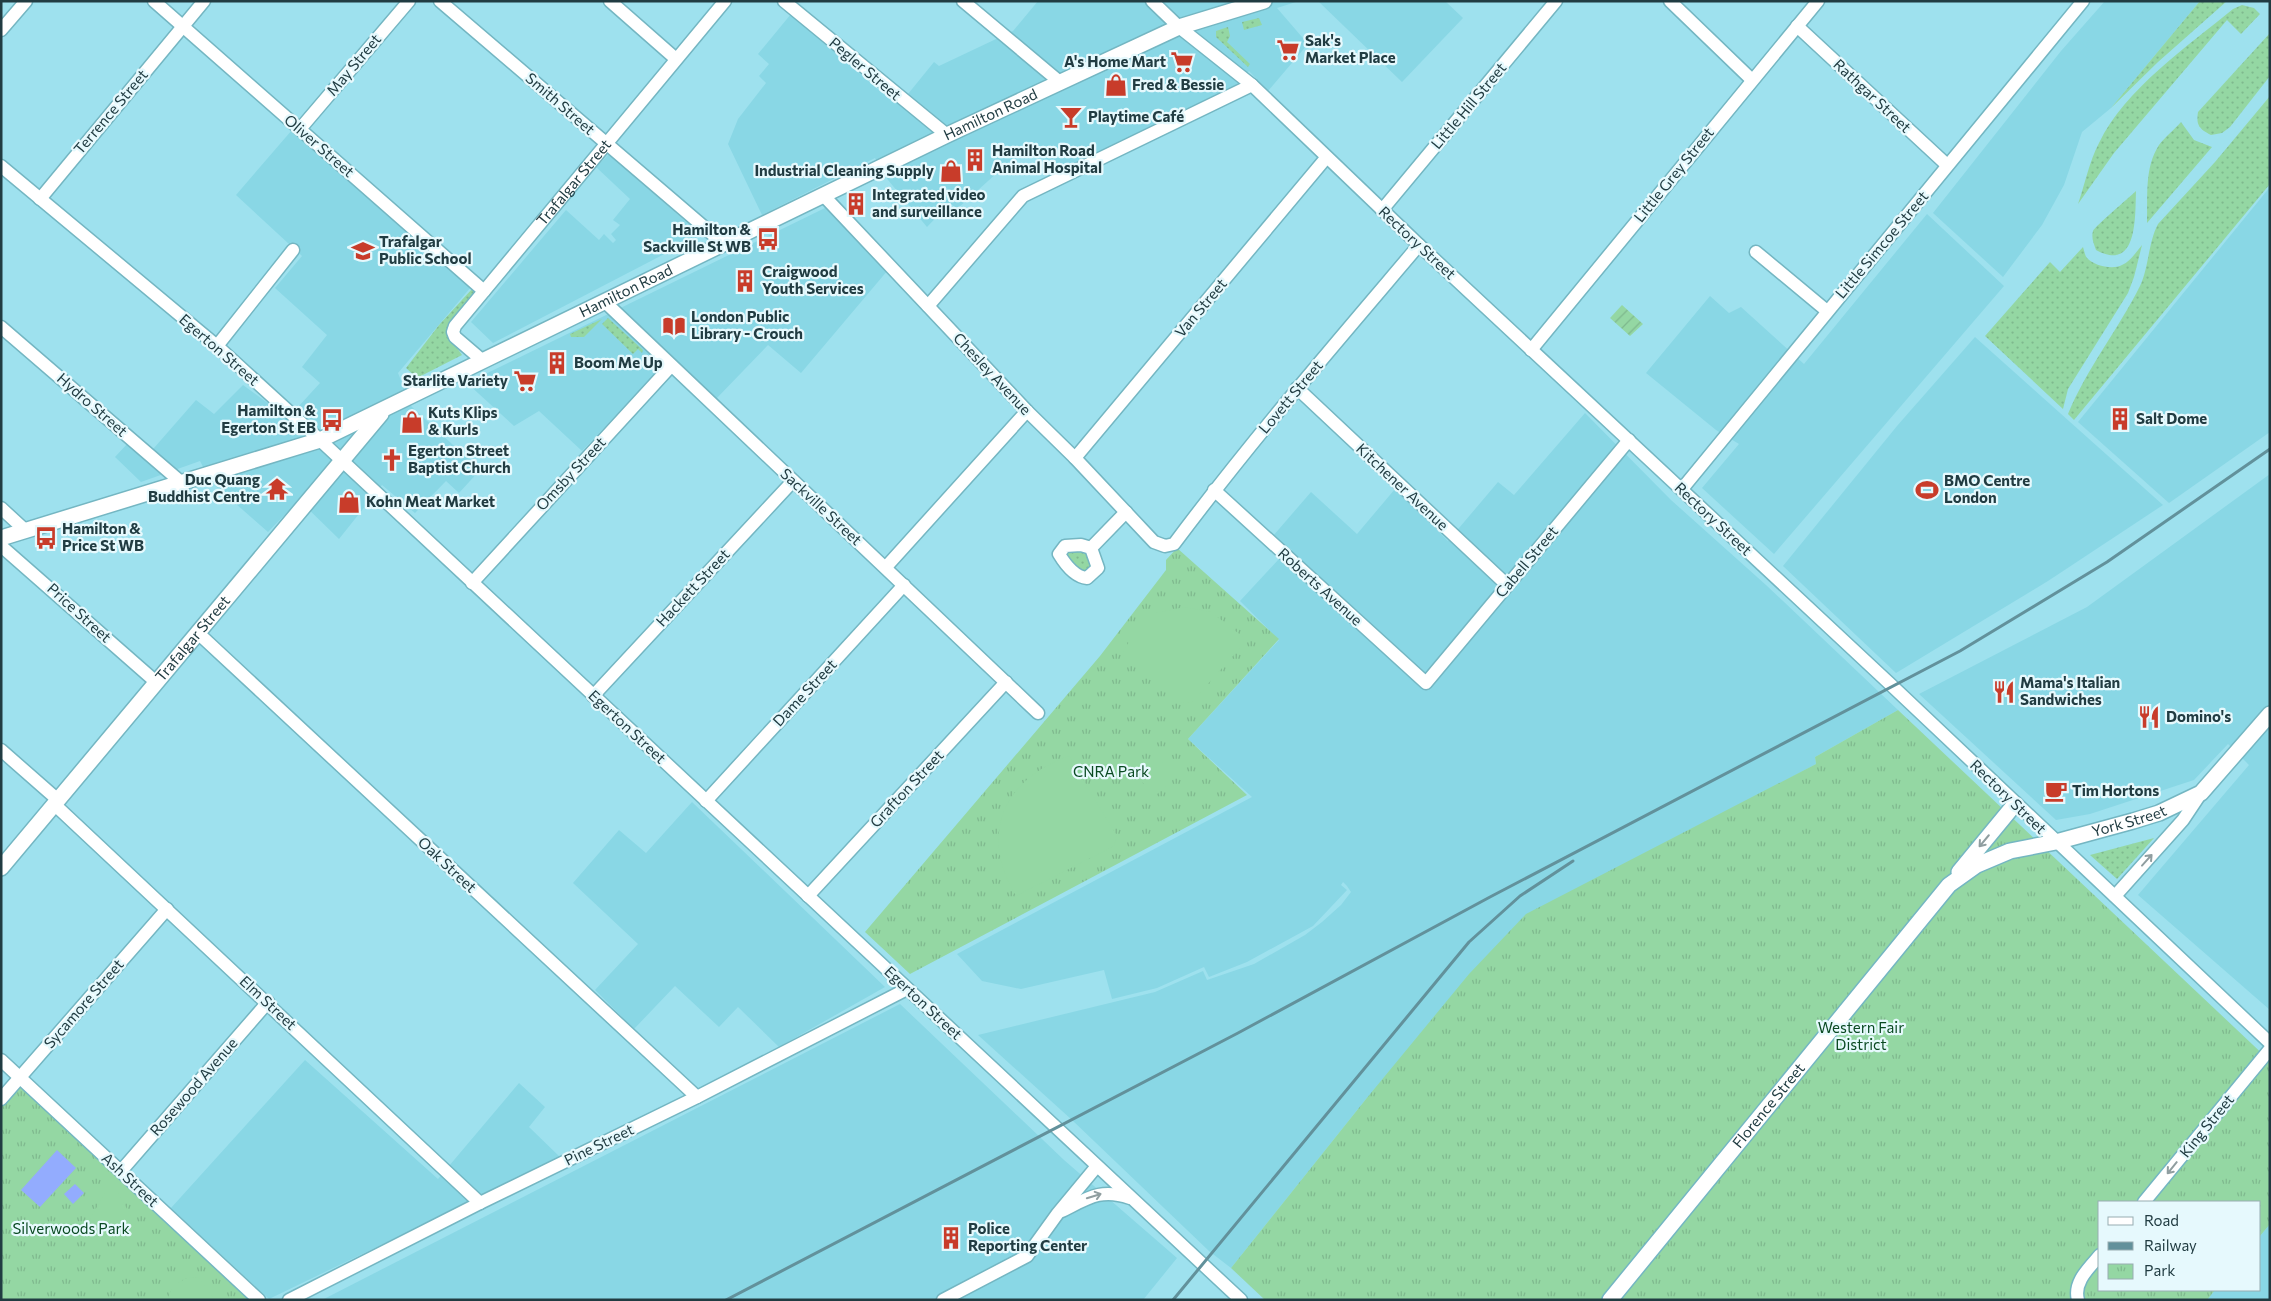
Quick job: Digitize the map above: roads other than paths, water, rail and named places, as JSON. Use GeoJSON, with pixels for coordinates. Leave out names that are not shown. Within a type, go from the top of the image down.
{"type":"FeatureCollection","features":[{"type":"Feature","properties":{"kind":"main road","name":"Hamilton Road"},"geometry":{"type":"LineString","coordinates":[[1,538],[320,440],[1060,82],[1179,27],[1264,1]]}},
{"type":"Feature","properties":{"kind":"main road","name":"Trafalgar Street"},"geometry":{"type":"LineString","coordinates":[[1,868],[385,409]]}},
{"type":"Feature","properties":{"kind":"main road","name":"York Street"},"geometry":{"type":"LineString","coordinates":[[2056,842],[2160,813],[2201,793],[2268,719]]}},
{"type":"Feature","properties":{"kind":"main road"},"geometry":{"type":"LineString","coordinates":[[1949,885],[2015,804]]}},
{"type":"Feature","properties":{"kind":"main road","name":"Florence Street"},"geometry":{"type":"LineString","coordinates":[[1610,1300],[1949,885],[1977,865],[2010,851],[2056,842]]}},
{"type":"Feature","properties":{"kind":"street"},"geometry":{"type":"LineString","coordinates":[[1,30],[26,1]]}},
{"type":"Feature","properties":{"kind":"street","name":"Oliver Street"},"geometry":{"type":"LineString","coordinates":[[154,1],[484,291]]}},
{"type":"Feature","properties":{"kind":"street","name":"Terrence Street"},"geometry":{"type":"LineString","coordinates":[[40,199],[204,1]]}},
{"type":"Feature","properties":{"kind":"street","name":"May Street"},"geometry":{"type":"LineString","coordinates":[[300,129],[408,1]]}},
{"type":"Feature","properties":{"kind":"street","name":"Smith Street"},"geometry":{"type":"LineString","coordinates":[[440,1],[725,245]]}},
{"type":"Feature","properties":{"kind":"street"},"geometry":{"type":"LineString","coordinates":[[610,1],[676,59]]}},
{"type":"Feature","properties":{"kind":"street","name":"Trafalgar Street"},"geometry":{"type":"LineString","coordinates":[[483,361],[460,342],[453,332],[455,326],[725,1]]}},
{"type":"Feature","properties":{"kind":"street","name":"Pegler Street"},"geometry":{"type":"LineString","coordinates":[[784,1],[947,136]]}},
{"type":"Feature","properties":{"kind":"street"},"geometry":{"type":"LineString","coordinates":[[963,1],[1060,82]]}},
{"type":"Feature","properties":{"kind":"street","name":"Rectory Street"},"geometry":{"type":"LineString","coordinates":[[1152,1],[1179,27],[1252,85],[1419,246],[1682,489],[2270,1043]]}},
{"type":"Feature","properties":{"kind":"street","name":"Little Hill Street"},"geometry":{"type":"LineString","coordinates":[[1382,210],[1556,1]]}},
{"type":"Feature","properties":{"kind":"street"},"geometry":{"type":"LineString","coordinates":[[1670,1],[1752,80]]}},
{"type":"Feature","properties":{"kind":"street","name":"Little Grey Street"},"geometry":{"type":"LineString","coordinates":[[1531,350],[1818,1]]}},
{"type":"Feature","properties":{"kind":"street","name":"Little Simcoe Street"},"geometry":{"type":"LineString","coordinates":[[1682,489],[2083,1]]}},
{"type":"Feature","properties":{"kind":"street","name":"Rathgar Street"},"geometry":{"type":"LineString","coordinates":[[1797,26],[1947,165]]}},
{"type":"Feature","properties":{"kind":"street"},"geometry":{"type":"LineString","coordinates":[[928,306],[1023,196],[1252,85]]}},
{"type":"Feature","properties":{"kind":"street","name":"Van Street"},"geometry":{"type":"LineString","coordinates":[[1075,458],[1326,158]]}},
{"type":"Feature","properties":{"kind":"street","name":"Egerton Street"},"geometry":{"type":"LineString","coordinates":[[1,166],[217,346],[320,440],[1241,1300]]}},
{"type":"Feature","properties":{"kind":"street","name":"Chesley Avenue"},"geometry":{"type":"LineString","coordinates":[[824,196],[1154,542],[1164,546]]}},
{"type":"Feature","properties":{"kind":"street","name":"Lovett Street"},"geometry":{"type":"LineString","coordinates":[[1164,546],[1174,544],[1214,490],[1297,388],[1419,246]]}},
{"type":"Feature","properties":{"kind":"street"},"geometry":{"type":"LineString","coordinates":[[217,346],[293,250]]}},
{"type":"Feature","properties":{"kind":"street"},"geometry":{"type":"LineString","coordinates":[[1756,252],[1827,311]]}},
{"type":"Feature","properties":{"kind":"street","name":"Sackville Street"},"geometry":{"type":"LineString","coordinates":[[605,302],[1038,713]]}},
{"type":"Feature","properties":{"kind":"street","name":"Hydro Street"},"geometry":{"type":"LineString","coordinates":[[1,327],[182,482]]}},
{"type":"Feature","properties":{"kind":"street","name":"Omsby Street"},"geometry":{"type":"LineString","coordinates":[[472,583],[671,366]]}},
{"type":"Feature","properties":{"kind":"street","name":"Kitchener Avenue"},"geometry":{"type":"LineString","coordinates":[[1297,388],[1507,585]]}},
{"type":"Feature","properties":{"kind":"street"},"geometry":{"type":"LineString","coordinates":[[886,567],[1027,411]]}},
{"type":"Feature","properties":{"kind":"street","name":"Cabell Street"},"geometry":{"type":"LineString","coordinates":[[1426,683],[1629,440]]}},
{"type":"Feature","properties":{"kind":"street","name":"Hackett Street"},"geometry":{"type":"LineString","coordinates":[[593,696],[793,481]]}},
{"type":"Feature","properties":{"kind":"street","name":"Roberts Avenue"},"geometry":{"type":"LineString","coordinates":[[1214,490],[1426,683]]}},
{"type":"Feature","properties":{"kind":"street"},"geometry":{"type":"LineString","coordinates":[[1,508],[26,531]]}},
{"type":"Feature","properties":{"kind":"street"},"geometry":{"type":"LineString","coordinates":[[1091,548],[1126,512]]}},
{"type":"Feature","properties":{"kind":"street","name":"Price Street"},"geometry":{"type":"LineString","coordinates":[[1,546],[156,682]]}},
{"type":"Feature","properties":{"kind":"street","name":"Dame Street"},"geometry":{"type":"LineString","coordinates":[[706,801],[904,585]]}},
{"type":"Feature","properties":{"kind":"street","name":"Oak Street"},"geometry":{"type":"LineString","coordinates":[[198,633],[697,1097]]}},
{"type":"Feature","properties":{"kind":"street","name":"Grafton Street"},"geometry":{"type":"LineString","coordinates":[[808,896],[1006,682]]}},
{"type":"Feature","properties":{"kind":"street","name":"Elm Street"},"geometry":{"type":"LineString","coordinates":[[1,750],[167,910],[268,1002],[480,1203]]}},
{"type":"Feature","properties":{"kind":"street","name":"York Street"},"geometry":{"type":"LineString","coordinates":[[2115,896],[2183,820],[2201,793]]}},
{"type":"Feature","properties":{"kind":"street","name":"Sycamore Street"},"geometry":{"type":"LineString","coordinates":[[1,1099],[167,910]]}},
{"type":"Feature","properties":{"kind":"street","name":"Pine Street"},"geometry":{"type":"LineString","coordinates":[[289,1300],[480,1203],[697,1097],[908,988]]}},
{"type":"Feature","properties":{"kind":"street","name":"Rosewood Avenue"},"geometry":{"type":"LineString","coordinates":[[121,1171],[268,1002]]}},
{"type":"Feature","properties":{"kind":"street","name":"King Street"},"geometry":{"type":"LineString","coordinates":[[2145,1201],[2270,1049]]}},
{"type":"Feature","properties":{"kind":"street","name":"Ash Street"},"geometry":{"type":"LineString","coordinates":[[1,1060],[259,1300]]}},
{"type":"Feature","properties":{"kind":"street"},"geometry":{"type":"LineString","coordinates":[[943,1300],[1027,1256],[1058,1213],[1097,1166]]}},
{"type":"Feature","properties":{"kind":"street"},"geometry":{"type":"LineString","coordinates":[[1058,1213],[1096,1195],[1109,1193],[1132,1199]]}},
{"type":"Feature","properties":{"kind":"street"},"geometry":{"type":"LineString","coordinates":[[2078,1296],[2079,1281],[2098,1257]]}},
{"type":"Feature","properties":{"kind":"water"},"geometry":{"type":"Polygon","coordinates":[[[57,1150],[76,1168],[40,1207],[21,1190],[57,1150]]]}},
{"type":"Feature","properties":{"kind":"water"},"geometry":{"type":"Polygon","coordinates":[[[75,1184],[84,1193],[73,1204],[64,1194],[75,1184]]]}},
{"type":"Feature","properties":{"kind":"railway"},"geometry":{"type":"LineString","coordinates":[[726,1300],[1238,1033],[1490,897],[1960,651],[2107,562],[2270,449]]}},
{"type":"Feature","properties":{"kind":"railway"},"geometry":{"type":"LineString","coordinates":[[1173,1300],[1469,942],[1520,896],[1573,861]]}},
{"type":"Feature","properties":{"kind":"place","name":"Sak's Market Place"},"geometry":{"type":"Point","coordinates":[1288,50]}},
{"type":"Feature","properties":{"kind":"place","name":"A's Home Mart"},"geometry":{"type":"Point","coordinates":[1182,62]}},
{"type":"Feature","properties":{"kind":"place","name":"Fred & Bessie"},"geometry":{"type":"Point","coordinates":[1116,85]}},
{"type":"Feature","properties":{"kind":"place","name":"Playtime Café"},"geometry":{"type":"Point","coordinates":[1071,117]}},
{"type":"Feature","properties":{"kind":"place","name":"Hamilton Road Animal Hospital"},"geometry":{"type":"Point","coordinates":[975,160]}},
{"type":"Feature","properties":{"kind":"place","name":"Industrial Cleaning Supply"},"geometry":{"type":"Point","coordinates":[951,171]}},
{"type":"Feature","properties":{"kind":"place","name":"Integrated video and surveillance"},"geometry":{"type":"Point","coordinates":[856,204]}},
{"type":"Feature","properties":{"kind":"place","name":"Hamilton & Sackville St WB"},"geometry":{"type":"Point","coordinates":[768,239]}},
{"type":"Feature","properties":{"kind":"place","name":"Trafalgar Public School"},"geometry":{"type":"Point","coordinates":[363,251]}},
{"type":"Feature","properties":{"kind":"place","name":"Craigwood Youth Services"},"geometry":{"type":"Point","coordinates":[745,281]}},
{"type":"Feature","properties":{"kind":"place","name":"London Public Library - Crouch"},"geometry":{"type":"Point","coordinates":[674,326]}},
{"type":"Feature","properties":{"kind":"place","name":"Boom Me Up"},"geometry":{"type":"Point","coordinates":[557,363]}},
{"type":"Feature","properties":{"kind":"place","name":"Starlite Variety"},"geometry":{"type":"Point","coordinates":[525,381]}},
{"type":"Feature","properties":{"kind":"place","name":"Salt Dome"},"geometry":{"type":"Point","coordinates":[2120,419]}},
{"type":"Feature","properties":{"kind":"place","name":"Hamilton & Egerton St EB"},"geometry":{"type":"Point","coordinates":[332,420]}},
{"type":"Feature","properties":{"kind":"place","name":"Kuts Klips & Kurls"},"geometry":{"type":"Point","coordinates":[412,422]}},
{"type":"Feature","properties":{"kind":"place","name":"Egerton Street Baptist Church"},"geometry":{"type":"Point","coordinates":[392,460]}},
{"type":"Feature","properties":{"kind":"place","name":"Duc Quang Buddhist Centre"},"geometry":{"type":"Point","coordinates":[277,489]}},
{"type":"Feature","properties":{"kind":"place","name":"BMO Centre London"},"geometry":{"type":"Point","coordinates":[1927,490]}},
{"type":"Feature","properties":{"kind":"place","name":"Kohn Meat Market"},"geometry":{"type":"Point","coordinates":[349,502]}},
{"type":"Feature","properties":{"kind":"place","name":"Hamilton & Price St WB"},"geometry":{"type":"Point","coordinates":[46,538]}},
{"type":"Feature","properties":{"kind":"place","name":"Mama's Italian Sandwiches"},"geometry":{"type":"Point","coordinates":[2004,692]}},
{"type":"Feature","properties":{"kind":"place","name":"Domino's"},"geometry":{"type":"Point","coordinates":[2149,717]}},
{"type":"Feature","properties":{"kind":"place","name":"Tim Hortons"},"geometry":{"type":"Point","coordinates":[2056,791]}},
{"type":"Feature","properties":{"kind":"place","name":"Police Reporting Center"},"geometry":{"type":"Point","coordinates":[951,1238]}},
{"type":"Feature","properties":{"kind":"park label","name":"CNRA Park"},"geometry":{"type":"Point","coordinates":[1111,772]}},
{"type":"Feature","properties":{"kind":"park label","name":"Western Fair District"},"geometry":{"type":"Point","coordinates":[1861,1036]}},
{"type":"Feature","properties":{"kind":"park label","name":"Silverwoods Park"},"geometry":{"type":"Point","coordinates":[71,1229]}}]}
